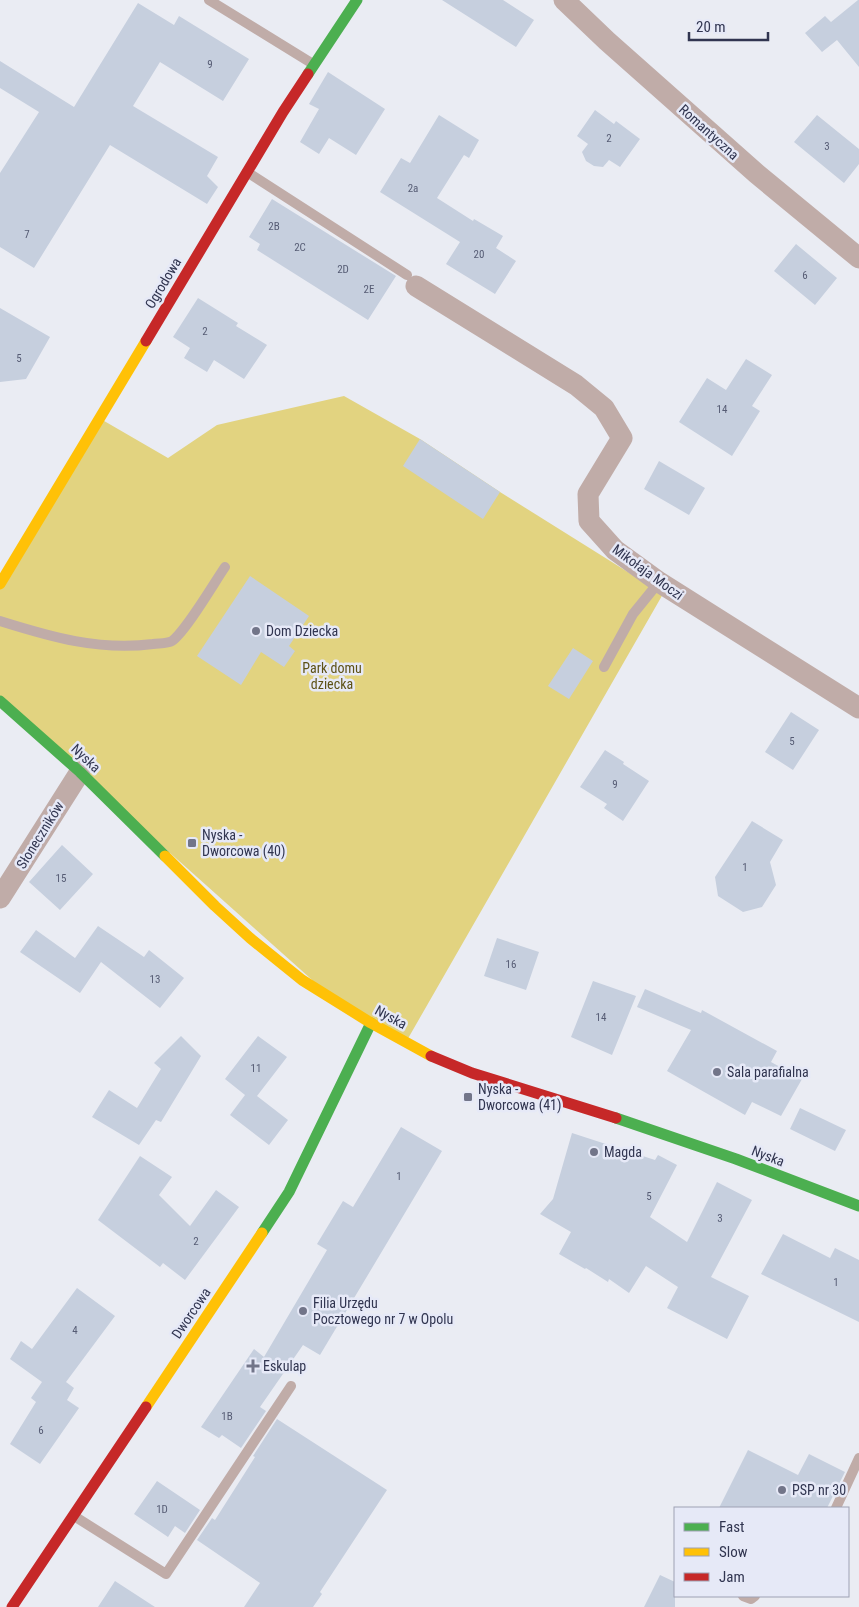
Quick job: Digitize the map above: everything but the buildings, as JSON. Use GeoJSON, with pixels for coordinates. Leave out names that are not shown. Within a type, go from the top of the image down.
{"type":"FeatureCollection","features":[{"type":"Feature","properties":{"kind":"street","name":"Ogrodowa"},"geometry":{"type":"LineString","coordinates":[[0,584],[246,172],[357,0]]}},
{"type":"Feature","properties":{"kind":"street","name":"Romantyczna"},"geometry":{"type":"LineString","coordinates":[[564,0],[756,174],[859,258]]}},
{"type":"Feature","properties":{"kind":"street","name":"Mikołaja Moczi"},"geometry":{"type":"LineString","coordinates":[[412,281],[576,385],[604,408],[622,438],[588,494],[588,521],[615,550],[658,582],[859,708]]}},
{"type":"Feature","properties":{"kind":"street","name":"Nyska"},"geometry":{"type":"LineString","coordinates":[[0,700],[80,772],[215,906],[250,938],[302,980],[371,1023],[422,1052],[472,1073],[614,1117],[736,1159],[859,1206]]}},
{"type":"Feature","properties":{"kind":"street","name":"Słoneczników"},"geometry":{"type":"LineString","coordinates":[[0,898],[80,772]]}},
{"type":"Feature","properties":{"kind":"street","name":"Dworcowa"},"geometry":{"type":"LineString","coordinates":[[12,1607],[289,1192],[371,1023]]}},
{"type":"Feature","properties":{"kind":"lane"},"geometry":{"type":"LineString","coordinates":[[209,0],[315,65]]}},
{"type":"Feature","properties":{"kind":"lane"},"geometry":{"type":"LineString","coordinates":[[246,172],[412,281]]}},
{"type":"Feature","properties":{"kind":"lane"},"geometry":{"type":"LineString","coordinates":[[0,621],[48,636],[102,646],[146,645],[171,642],[185,626],[225,567]]}},
{"type":"Feature","properties":{"kind":"lane"},"geometry":{"type":"LineString","coordinates":[[604,667],[633,614],[658,582]]}},
{"type":"Feature","properties":{"kind":"lane"},"geometry":{"type":"LineString","coordinates":[[74,1515],[166,1574],[291,1386]]}},
{"type":"Feature","properties":{"kind":"lane"},"geometry":{"type":"LineString","coordinates":[[836,1507],[859,1458]]}},
{"type":"Feature","properties":{"kind":"green space","name":"Park domu dziecka"},"geometry":{"type":"Polygon","coordinates":[[[344,396],[420,439],[500,492],[663,594],[406,1042],[338,1003],[0,701],[0,584],[99,418],[168,458],[217,425],[344,396]]]}},
{"type":"Feature","properties":{"kind":"traffic: fast"},"geometry":{"type":"LineString","coordinates":[[308,74],[357,0]]}},
{"type":"Feature","properties":{"kind":"traffic: fast"},"geometry":{"type":"LineString","coordinates":[[0,701],[80,772],[165,856]]}},
{"type":"Feature","properties":{"kind":"traffic: fast"},"geometry":{"type":"LineString","coordinates":[[262,1233],[289,1192],[371,1023]]}},
{"type":"Feature","properties":{"kind":"traffic: fast"},"geometry":{"type":"LineString","coordinates":[[616,1118],[736,1159],[859,1206]]}},
{"type":"Feature","properties":{"kind":"traffic: slow"},"geometry":{"type":"LineString","coordinates":[[0,584],[146,341]]}},
{"type":"Feature","properties":{"kind":"traffic: slow"},"geometry":{"type":"LineString","coordinates":[[165,856],[250,938],[302,980],[371,1023],[431,1056]]}},
{"type":"Feature","properties":{"kind":"traffic: slow"},"geometry":{"type":"LineString","coordinates":[[146,1407],[262,1233]]}},
{"type":"Feature","properties":{"kind":"traffic: jam"},"geometry":{"type":"LineString","coordinates":[[146,341],[283,112],[308,74]]}},
{"type":"Feature","properties":{"kind":"traffic: jam"},"geometry":{"type":"LineString","coordinates":[[431,1056],[472,1073],[616,1118]]}},
{"type":"Feature","properties":{"kind":"traffic: jam"},"geometry":{"type":"LineString","coordinates":[[12,1607],[146,1407]]}},
{"type":"Feature","properties":{"kind":"place","name":"Dom Dziecka"},"geometry":{"type":"Point","coordinates":[256,631]}},
{"type":"Feature","properties":{"kind":"place","name":"Nyska - Dworcowa (40)"},"geometry":{"type":"Point","coordinates":[192,843]}},
{"type":"Feature","properties":{"kind":"place","name":"Sala parafialna"},"geometry":{"type":"Point","coordinates":[717,1072]}},
{"type":"Feature","properties":{"kind":"place","name":"Nyska - Dworcowa (41)"},"geometry":{"type":"Point","coordinates":[468,1097]}},
{"type":"Feature","properties":{"kind":"place","name":"Magda"},"geometry":{"type":"Point","coordinates":[594,1152]}},
{"type":"Feature","properties":{"kind":"place","name":"Filia Urzędu Pocztowego nr 7 w Opolu"},"geometry":{"type":"Point","coordinates":[303,1311]}},
{"type":"Feature","properties":{"kind":"place","name":"Eskulap"},"geometry":{"type":"Point","coordinates":[253,1366]}},
{"type":"Feature","properties":{"kind":"place","name":"PSP nr 30"},"geometry":{"type":"Point","coordinates":[782,1490]}}]}
